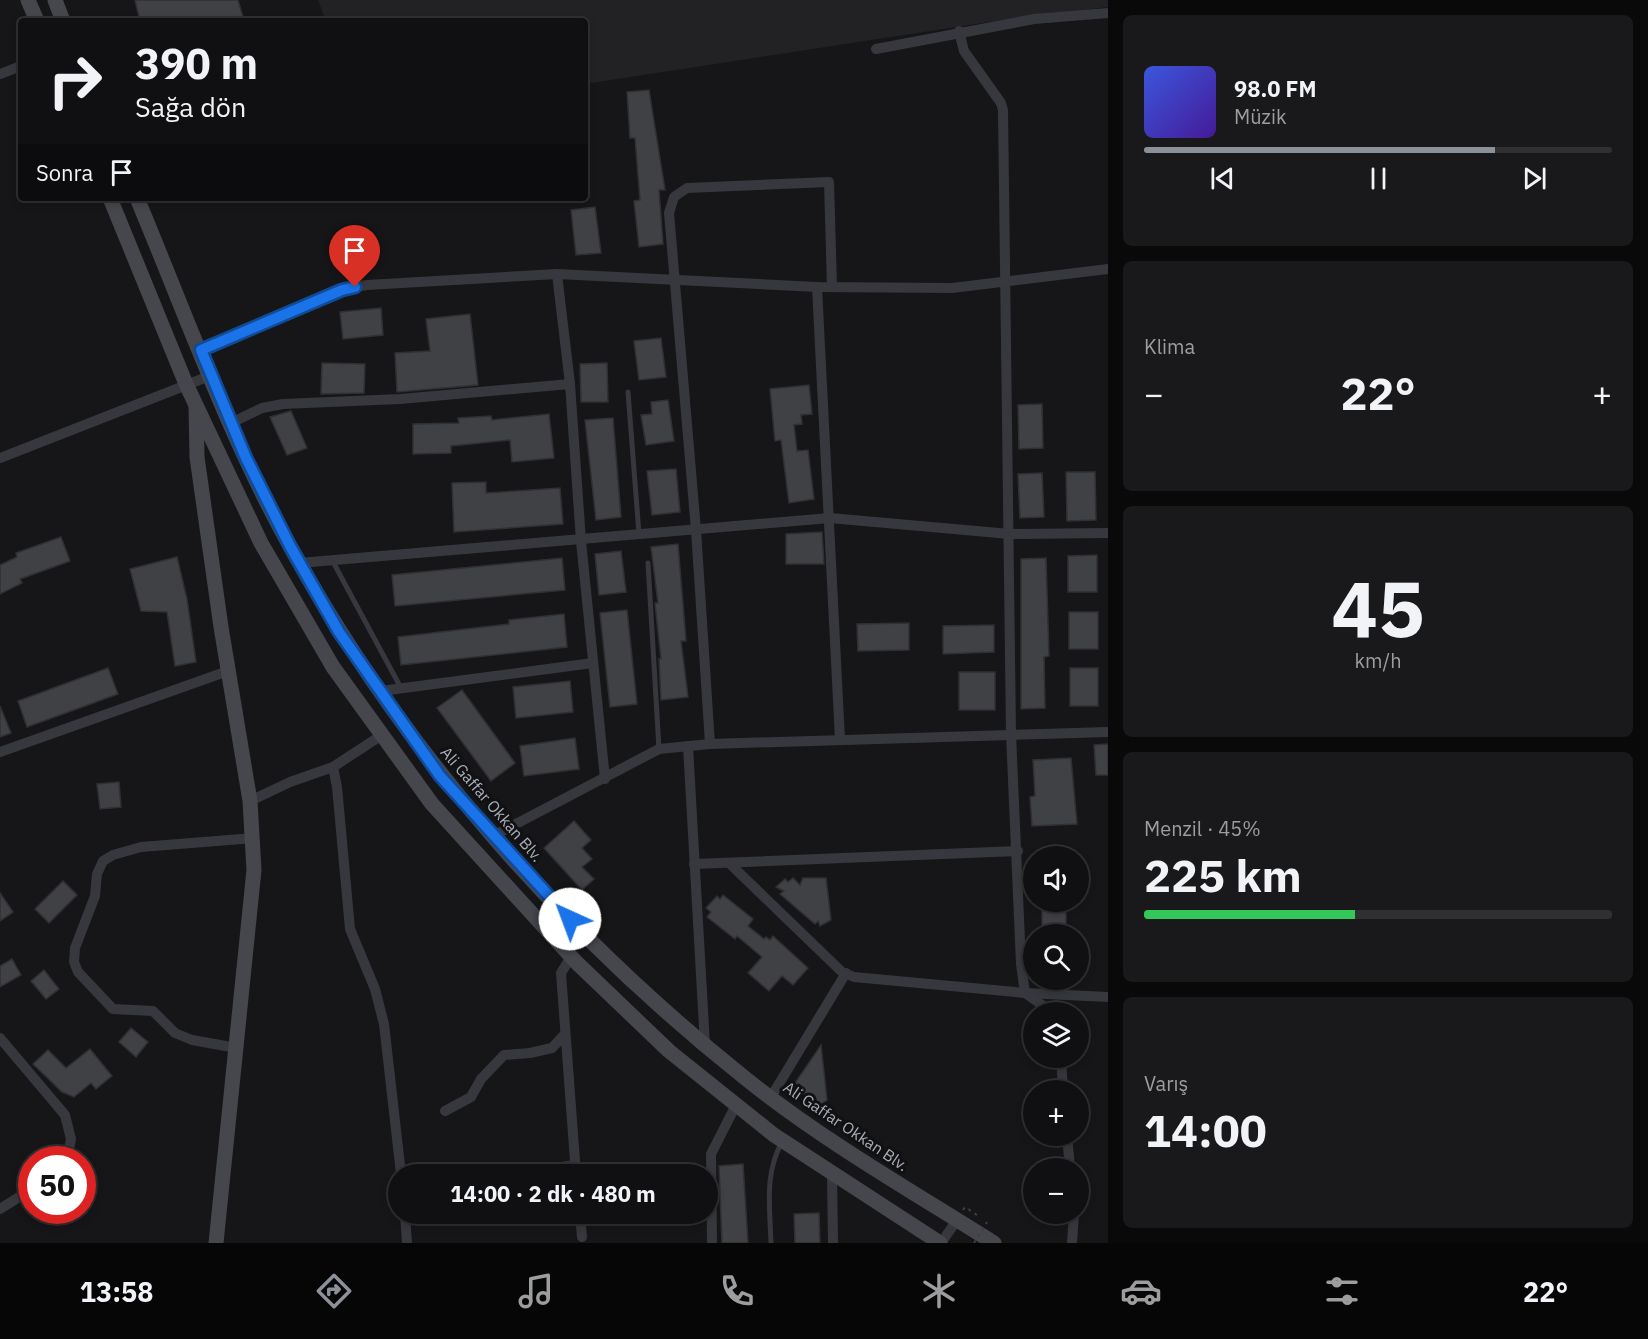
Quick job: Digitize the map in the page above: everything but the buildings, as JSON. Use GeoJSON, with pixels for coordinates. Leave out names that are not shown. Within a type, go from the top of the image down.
{"type":"FeatureCollection","features":[{"type":"Feature","properties":{"kind":"main road"},"geometry":{"type":"LineString","coordinates":[[28,0],[36,18]]}},
{"type":"Feature","properties":{"kind":"main road"},"geometry":{"type":"LineString","coordinates":[[55,0],[62,18]]}},
{"type":"Feature","properties":{"kind":"main road"},"geometry":{"type":"LineString","coordinates":[[111,201],[186,384],[261,543],[333,667],[432,804],[571,957],[669,1051],[783,1141],[941,1243]]}},
{"type":"Feature","properties":{"kind":"main road","name":"Ali Gaffar Okkan Blv."},"geometry":{"type":"LineString","coordinates":[[138,201],[246,458],[299,563],[339,632],[440,776],[570,919],[675,1020],[771,1097],[827,1137],[961,1214],[994,1243]]}},
{"type":"Feature","properties":{"kind":"main road"},"geometry":{"type":"LineString","coordinates":[[196,405],[197,458],[254,838],[252,909],[216,1243]]}},
{"type":"Feature","properties":{"kind":"street"},"geometry":{"type":"LineString","coordinates":[[876,49],[959,31],[1034,19],[1108,13]]}},
{"type":"Feature","properties":{"kind":"street"},"geometry":{"type":"LineString","coordinates":[[959,31],[964,51],[1001,103],[1003,110],[1007,279],[1011,734],[1022,964],[1025,993],[1038,1002]]}},
{"type":"Feature","properties":{"kind":"street"},"geometry":{"type":"LineString","coordinates":[[0,74],[18,67]]}},
{"type":"Feature","properties":{"kind":"street"},"geometry":{"type":"LineString","coordinates":[[710,744],[696,530],[674,280],[670,205],[679,192],[687,188],[829,182],[832,287]]}},
{"type":"Feature","properties":{"kind":"street"},"geometry":{"type":"LineString","coordinates":[[201,350],[342,290],[367,285],[557,274],[832,287],[951,288],[1007,279],[1108,269]]}},
{"type":"Feature","properties":{"kind":"street"},"geometry":{"type":"LineString","coordinates":[[557,274],[570,384],[581,541],[605,779]]}},
{"type":"Feature","properties":{"kind":"street"},"geometry":{"type":"LineString","coordinates":[[818,286],[840,740]]}},
{"type":"Feature","properties":{"kind":"street"},"geometry":{"type":"LineString","coordinates":[[0,458],[212,375]]}},
{"type":"Feature","properties":{"kind":"street"},"geometry":{"type":"LineString","coordinates":[[231,423],[262,408],[283,404],[400,399],[570,384]]}},
{"type":"Feature","properties":{"kind":"street"},"geometry":{"type":"LineString","coordinates":[[299,563],[581,541],[830,518],[1010,534],[1108,533]]}},
{"type":"Feature","properties":{"kind":"street"},"geometry":{"type":"LineString","coordinates":[[381,691],[593,663]]}},
{"type":"Feature","properties":{"kind":"street"},"geometry":{"type":"LineString","coordinates":[[0,752],[228,671]]}},
{"type":"Feature","properties":{"kind":"street"},"geometry":{"type":"LineString","coordinates":[[493,836],[659,749],[710,744],[1108,732]]}},
{"type":"Feature","properties":{"kind":"street"},"geometry":{"type":"LineString","coordinates":[[250,801],[290,782],[333,767],[382,735]]}},
{"type":"Feature","properties":{"kind":"street"},"geometry":{"type":"LineString","coordinates":[[688,746],[705,1045]]}},
{"type":"Feature","properties":{"kind":"street"},"geometry":{"type":"LineString","coordinates":[[333,767],[337,787],[350,929],[375,989],[384,1024],[400,1164]]}},
{"type":"Feature","properties":{"kind":"street"},"geometry":{"type":"LineString","coordinates":[[237,1048],[192,1040],[176,1033],[153,1011],[113,1009],[78,972],[74,962],[75,948],[95,896],[97,874],[103,861],[113,855],[141,847],[254,838]]}},
{"type":"Feature","properties":{"kind":"street"},"geometry":{"type":"LineString","coordinates":[[694,864],[1018,851]]}},
{"type":"Feature","properties":{"kind":"street"},"geometry":{"type":"LineString","coordinates":[[729,863],[846,973],[864,979],[1025,993],[1108,997]]}},
{"type":"Feature","properties":{"kind":"street"},"geometry":{"type":"LineString","coordinates":[[571,957],[561,973],[575,1164]]}},
{"type":"Feature","properties":{"kind":"street"},"geometry":{"type":"LineString","coordinates":[[771,1097],[846,973]]}},
{"type":"Feature","properties":{"kind":"street"},"geometry":{"type":"LineString","coordinates":[[445,1111],[471,1096],[481,1079],[504,1054],[530,1053],[552,1048],[565,1034]]}},
{"type":"Feature","properties":{"kind":"street"},"geometry":{"type":"LineString","coordinates":[[0,1038],[65,1115],[71,1139],[70,1146]]}},
{"type":"Feature","properties":{"kind":"street"},"geometry":{"type":"LineString","coordinates":[[712,1243],[711,1154],[736,1105]]}},
{"type":"Feature","properties":{"kind":"street"},"geometry":{"type":"LineString","coordinates":[[832,1173],[833,1243]]}},
{"type":"Feature","properties":{"kind":"street"},"geometry":{"type":"LineString","coordinates":[[0,1209],[18,1198]]}},
{"type":"Feature","properties":{"kind":"street"},"geometry":{"type":"LineString","coordinates":[[941,1243],[961,1214]]}},
{"type":"Feature","properties":{"kind":"street"},"geometry":{"type":"LineString","coordinates":[[406,1224],[407,1243]]}},
{"type":"Feature","properties":{"kind":"street"},"geometry":{"type":"LineString","coordinates":[[581,1224],[582,1237]]}},
{"type":"Feature","properties":{"kind":"street"},"geometry":{"type":"LineString","coordinates":[[1072,1243],[1073,1224]]}},
{"type":"Feature","properties":{"kind":"lane"},"geometry":{"type":"LineString","coordinates":[[628,392],[639,536]]}},
{"type":"Feature","properties":{"kind":"lane"},"geometry":{"type":"LineString","coordinates":[[332,560],[401,688]]}},
{"type":"Feature","properties":{"kind":"lane"},"geometry":{"type":"LineString","coordinates":[[648,563],[659,749]]}},
{"type":"Feature","properties":{"kind":"lane"},"geometry":{"type":"LineString","coordinates":[[771,1243],[769,1178],[774,1156],[783,1141]]}},
{"type":"Feature","properties":{"kind":"path"},"geometry":{"type":"LineString","coordinates":[[961,1214],[987,1222],[974,1243]]}},
{"type":"Feature","properties":{"kind":"shaded area"},"geometry":{"type":"Polygon","coordinates":[[[318,0],[1108,0],[1108,7],[989,22],[588,84],[588,18],[325,18],[318,0]]]}},
{"type":"Feature","properties":{"kind":"route"},"geometry":{"type":"LineString","coordinates":[[355,287],[342,290],[201,350],[246,458],[290,546],[339,632],[440,776],[570,919]]}}]}
